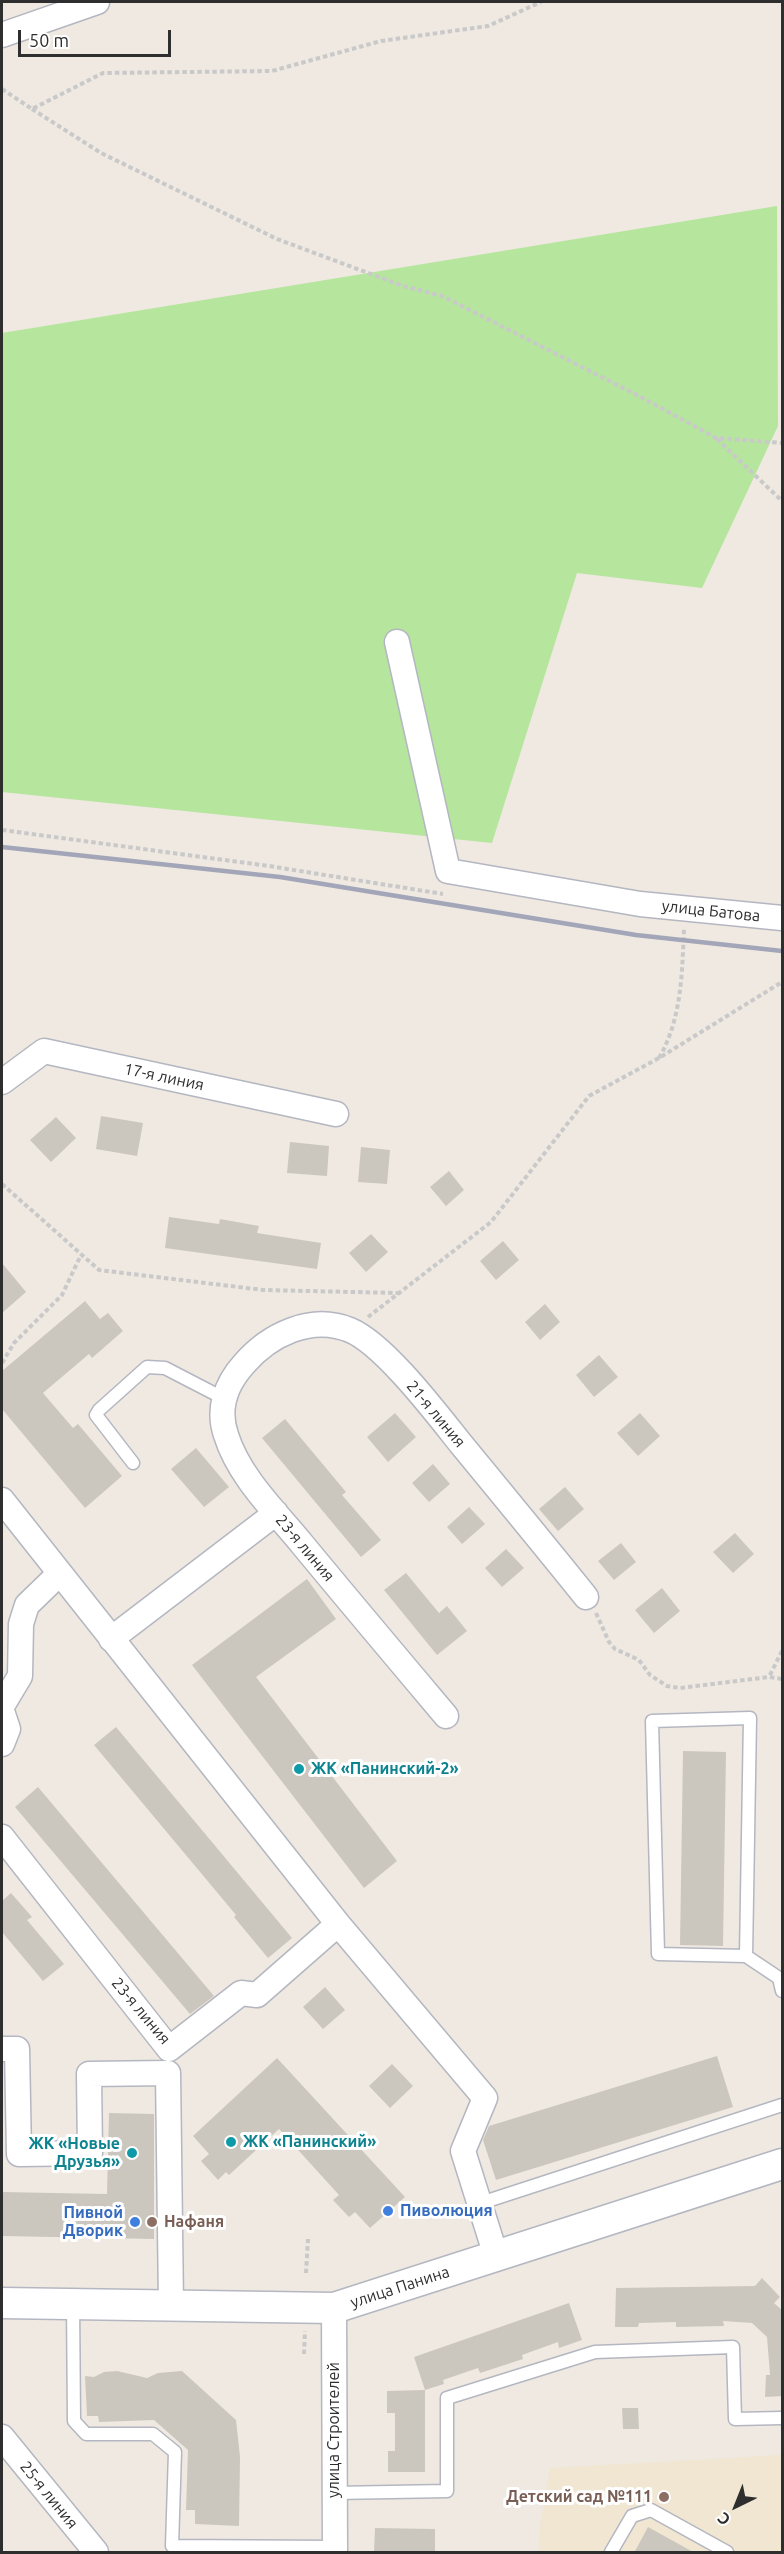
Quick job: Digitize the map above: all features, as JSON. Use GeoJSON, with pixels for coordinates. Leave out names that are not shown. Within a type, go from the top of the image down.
{"type":"FeatureCollection","features":[{"type":"Feature","properties":{"kind":"street"},"geometry":{"type":"LineString","coordinates":[[2,35],[97,2]]}},
{"type":"Feature","properties":{"kind":"street","name":"улица Батова"},"geometry":{"type":"LineString","coordinates":[[397,642],[448,871],[640,904],[783,918]]}},
{"type":"Feature","properties":{"kind":"street","name":"17-я линия"},"geometry":{"type":"LineString","coordinates":[[2,1082],[44,1051],[336,1114]]}},
{"type":"Feature","properties":{"kind":"street","name":"23-я линия"},"geometry":{"type":"LineString","coordinates":[[352,1330],[327,1326],[289,1330],[264,1343],[232,1377],[223,1398],[222,1420],[226,1438],[244,1472],[276,1513],[446,1716]]}},
{"type":"Feature","properties":{"kind":"street","name":"21-я линия"},"geometry":{"type":"LineString","coordinates":[[352,1330],[387,1359],[422,1395],[586,1597]]}},
{"type":"Feature","properties":{"kind":"street"},"geometry":{"type":"LineString","coordinates":[[2,1500],[338,1924],[485,2098],[463,2151],[496,2256]]}},
{"type":"Feature","properties":{"kind":"street"},"geometry":{"type":"LineString","coordinates":[[111,1639],[276,1513]]}},
{"type":"Feature","properties":{"kind":"street"},"geometry":{"type":"LineString","coordinates":[[2,1706],[20,1676],[21,1624],[27,1605],[60,1573]]}},
{"type":"Feature","properties":{"kind":"street"},"geometry":{"type":"LineString","coordinates":[[2,1711],[8,1729],[2,1744]]}},
{"type":"Feature","properties":{"kind":"street","name":"23-я линия"},"geometry":{"type":"LineString","coordinates":[[2,1837],[169,2049],[241,1993],[257,1995],[338,1924]]}},
{"type":"Feature","properties":{"kind":"street"},"geometry":{"type":"LineString","coordinates":[[2,2049],[17,2049],[19,2154],[90,2153],[89,2074],[168,2073],[171,2305]]}},
{"type":"Feature","properties":{"kind":"street","name":"улица Панина"},"geometry":{"type":"LineString","coordinates":[[2,2302],[334,2308],[783,2164]]}},
{"type":"Feature","properties":{"kind":"street","name":"улица Строителей"},"geometry":{"type":"LineString","coordinates":[[334,2308],[335,2550]]}},
{"type":"Feature","properties":{"kind":"street","name":"25-я линия"},"geometry":{"type":"LineString","coordinates":[[2,2437],[96,2553]]}},
{"type":"Feature","properties":{"kind":"lane"},"geometry":{"type":"LineString","coordinates":[[133,1463],[96,1415],[147,1367],[165,1368],[223,1398]]}},
{"type":"Feature","properties":{"kind":"lane"},"geometry":{"type":"LineString","coordinates":[[746,1956],[750,1718],[652,1720],[658,1954],[746,1956],[778,1978],[783,1991]]}},
{"type":"Feature","properties":{"kind":"lane"},"geometry":{"type":"LineString","coordinates":[[481,2203],[783,2105]]}},
{"type":"Feature","properties":{"kind":"lane"},"geometry":{"type":"LineString","coordinates":[[73,2303],[74,2421],[86,2434],[153,2434],[175,2452],[172,2546],[335,2550]]}},
{"type":"Feature","properties":{"kind":"lane"},"geometry":{"type":"LineString","coordinates":[[334,2493],[447,2491],[447,2398],[595,2352],[733,2347],[735,2419],[783,2418]]}},
{"type":"Feature","properties":{"kind":"lane"},"geometry":{"type":"LineString","coordinates":[[611,2553],[632,2516],[651,2510],[727,2553]]}},
{"type":"Feature","properties":{"kind":"path"},"geometry":{"type":"LineString","coordinates":[[32,109],[103,73],[272,71],[381,41],[488,26],[540,2]]}},
{"type":"Feature","properties":{"kind":"path"},"geometry":{"type":"LineString","coordinates":[[2,89],[101,153],[278,239],[403,286],[442,296],[637,395],[716,438],[783,501]]}},
{"type":"Feature","properties":{"kind":"path"},"geometry":{"type":"LineString","coordinates":[[716,438],[783,443]]}},
{"type":"Feature","properties":{"kind":"path"},"geometry":{"type":"LineString","coordinates":[[2,830],[444,894]]}},
{"type":"Feature","properties":{"kind":"path"},"geometry":{"type":"LineString","coordinates":[[660,1058],[676,1020],[681,988],[686,909]]}},
{"type":"Feature","properties":{"kind":"path"},"geometry":{"type":"LineString","coordinates":[[352,1330],[491,1222],[589,1096],[660,1058],[783,982]]}},
{"type":"Feature","properties":{"kind":"path"},"geometry":{"type":"LineString","coordinates":[[2,1184],[99,1270],[263,1290],[399,1293]]}},
{"type":"Feature","properties":{"kind":"path"},"geometry":{"type":"LineString","coordinates":[[2,1363],[14,1343],[62,1295],[81,1255]]}},
{"type":"Feature","properties":{"kind":"path"},"geometry":{"type":"LineString","coordinates":[[586,1597],[603,1625],[609,1642],[615,1649],[639,1660],[650,1675],[667,1686],[680,1688],[769,1677],[783,1679]]}},
{"type":"Feature","properties":{"kind":"path"},"geometry":{"type":"LineString","coordinates":[[769,1677],[783,1652]]}},
{"type":"Feature","properties":{"kind":"path"},"geometry":{"type":"LineString","coordinates":[[306,2273],[308,2239]]}},
{"type":"Feature","properties":{"kind":"path"},"geometry":{"type":"LineString","coordinates":[[304,2354],[305,2330]]}},
{"type":"Feature","properties":{"kind":"shaded area","name":"Детский сад №111"},"geometry":{"type":"Polygon","coordinates":[[[782,2455],[782,2552],[539,2552],[540,2526],[550,2468],[782,2455]]]}},
{"type":"Feature","properties":{"kind":"green space"},"geometry":{"type":"Polygon","coordinates":[[[777,206],[778,426],[702,588],[577,573],[492,843],[2,792],[2,333],[777,206]]]}},
{"type":"Feature","properties":{"kind":"building"},"geometry":{"type":"Polygon","coordinates":[[[101,1116],[143,1123],[137,1156],[96,1149],[101,1116]]]}},
{"type":"Feature","properties":{"kind":"building"},"geometry":{"type":"Polygon","coordinates":[[[56,1117],[76,1138],[51,1162],[30,1140],[56,1117]]]}},
{"type":"Feature","properties":{"kind":"building"},"geometry":{"type":"Polygon","coordinates":[[[290,1142],[329,1146],[327,1176],[287,1173],[290,1142]]]}},
{"type":"Feature","properties":{"kind":"building"},"geometry":{"type":"Polygon","coordinates":[[[361,1147],[390,1150],[387,1184],[358,1182],[361,1147]]]}},
{"type":"Feature","properties":{"kind":"building"},"geometry":{"type":"Polygon","coordinates":[[[449,1171],[464,1190],[446,1206],[430,1187],[449,1171]]]}},
{"type":"Feature","properties":{"kind":"building"},"geometry":{"type":"Polygon","coordinates":[[[169,1217],[219,1224],[220,1219],[259,1226],[257,1233],[321,1243],[317,1269],[165,1248],[169,1217]]]}},
{"type":"Feature","properties":{"kind":"building"},"geometry":{"type":"Polygon","coordinates":[[[371,1234],[388,1252],[366,1272],[349,1253],[371,1234]]]}},
{"type":"Feature","properties":{"kind":"building"},"geometry":{"type":"Polygon","coordinates":[[[503,1241],[519,1260],[496,1280],[480,1261],[503,1241]]]}},
{"type":"Feature","properties":{"kind":"building"},"geometry":{"type":"Polygon","coordinates":[[[2,1263],[26,1292],[2,1313],[2,1263]]]}},
{"type":"Feature","properties":{"kind":"building"},"geometry":{"type":"Polygon","coordinates":[[[85,1301],[100,1319],[108,1313],[123,1331],[92,1358],[89,1354],[43,1393],[73,1428],[78,1424],[122,1476],[85,1508],[2,1409],[2,1371],[85,1301]]]}},
{"type":"Feature","properties":{"kind":"building"},"geometry":{"type":"Polygon","coordinates":[[[545,1304],[560,1322],[540,1340],[525,1322],[545,1304]]]}},
{"type":"Feature","properties":{"kind":"building"},"geometry":{"type":"Polygon","coordinates":[[[599,1355],[618,1377],[594,1397],[576,1375],[599,1355]]]}},
{"type":"Feature","properties":{"kind":"building"},"geometry":{"type":"Polygon","coordinates":[[[395,1413],[416,1437],[388,1462],[367,1437],[395,1413]]]}},
{"type":"Feature","properties":{"kind":"building"},"geometry":{"type":"Polygon","coordinates":[[[640,1413],[660,1436],[638,1456],[617,1433],[640,1413]]]}},
{"type":"Feature","properties":{"kind":"building"},"geometry":{"type":"Polygon","coordinates":[[[285,1419],[346,1492],[342,1495],[381,1540],[361,1557],[262,1438],[285,1419]]]}},
{"type":"Feature","properties":{"kind":"building"},"geometry":{"type":"Polygon","coordinates":[[[196,1448],[229,1487],[204,1507],[171,1469],[196,1448]]]}},
{"type":"Feature","properties":{"kind":"building"},"geometry":{"type":"Polygon","coordinates":[[[433,1464],[450,1484],[429,1502],[412,1483],[433,1464]]]}},
{"type":"Feature","properties":{"kind":"building"},"geometry":{"type":"Polygon","coordinates":[[[565,1487],[584,1509],[558,1531],[539,1509],[565,1487]]]}},
{"type":"Feature","properties":{"kind":"building"},"geometry":{"type":"Polygon","coordinates":[[[469,1507],[485,1524],[462,1544],[447,1527],[469,1507]]]}},
{"type":"Feature","properties":{"kind":"building"},"geometry":{"type":"Polygon","coordinates":[[[735,1533],[754,1554],[733,1573],[713,1552],[735,1533]]]}},
{"type":"Feature","properties":{"kind":"building"},"geometry":{"type":"Polygon","coordinates":[[[621,1543],[636,1562],[614,1580],[598,1561],[621,1543]]]}},
{"type":"Feature","properties":{"kind":"building"},"geometry":{"type":"Polygon","coordinates":[[[506,1549],[524,1568],[502,1587],[485,1568],[506,1549]]]}},
{"type":"Feature","properties":{"kind":"building"},"geometry":{"type":"Polygon","coordinates":[[[406,1573],[439,1613],[447,1606],[467,1631],[437,1655],[384,1590],[406,1573]]]}},
{"type":"Feature","properties":{"kind":"building","name":"ЖК «Панинский-2»"},"geometry":{"type":"Polygon","coordinates":[[[307,1579],[336,1619],[256,1677],[397,1861],[364,1888],[192,1665],[307,1579]]]}},
{"type":"Feature","properties":{"kind":"building"},"geometry":{"type":"Polygon","coordinates":[[[662,1588],[680,1611],[654,1633],[635,1610],[662,1588]]]}},
{"type":"Feature","properties":{"kind":"building"},"geometry":{"type":"Polygon","coordinates":[[[116,1727],[292,1938],[268,1958],[234,1917],[236,1915],[94,1745],[116,1727]]]}},
{"type":"Feature","properties":{"kind":"building"},"geometry":{"type":"Polygon","coordinates":[[[683,1751],[726,1752],[723,1946],[680,1945],[683,1751]]]}},
{"type":"Feature","properties":{"kind":"building"},"geometry":{"type":"Polygon","coordinates":[[[38,1787],[214,1996],[190,2014],[15,1807],[38,1787]]]}},
{"type":"Feature","properties":{"kind":"building"},"geometry":{"type":"Polygon","coordinates":[[[11,1893],[32,1917],[27,1920],[64,1964],[43,1981],[2,1932],[2,1901],[11,1893]]]}},
{"type":"Feature","properties":{"kind":"building"},"geometry":{"type":"Polygon","coordinates":[[[325,1987],[345,2010],[323,2029],[303,2007],[325,1987]]]}},
{"type":"Feature","properties":{"kind":"building"},"geometry":{"type":"Polygon","coordinates":[[[717,2056],[733,2107],[496,2180],[483,2140],[489,2126],[717,2056]]]}},
{"type":"Feature","properties":{"kind":"building","name":"ЖК «Панинский»"},"geometry":{"type":"Polygon","coordinates":[[[277,2058],[405,2197],[370,2228],[355,2212],[349,2217],[333,2200],[339,2195],[279,2129],[229,2175],[226,2172],[218,2180],[201,2161],[209,2154],[193,2136],[277,2058]]]}},
{"type":"Feature","properties":{"kind":"building"},"geometry":{"type":"Polygon","coordinates":[[[392,2064],[413,2086],[390,2108],[369,2086],[392,2064]]]}},
{"type":"Feature","properties":{"kind":"building","name":"ЖК «Новые Друзья»"},"geometry":{"type":"Polygon","coordinates":[[[109,2113],[154,2114],[154,2239],[2,2236],[2,2192],[107,2194],[109,2113]]]}},
{"type":"Feature","properties":{"kind":"building"},"geometry":{"type":"Polygon","coordinates":[[[762,2278],[780,2297],[774,2303],[783,2311],[783,2396],[765,2397],[766,2375],[770,2375],[767,2337],[752,2323],[723,2321],[724,2326],[676,2327],[676,2322],[639,2323],[638,2327],[615,2327],[616,2288],[755,2286],[762,2278]]]}},
{"type":"Feature","properties":{"kind":"building"},"geometry":{"type":"Polygon","coordinates":[[[569,2303],[582,2340],[559,2348],[558,2342],[522,2355],[523,2359],[480,2373],[478,2368],[443,2380],[444,2384],[425,2390],[414,2357],[569,2303]]]}},
{"type":"Feature","properties":{"kind":"building"},"geometry":{"type":"Polygon","coordinates":[[[117,2371],[147,2378],[158,2373],[182,2371],[236,2420],[240,2457],[239,2526],[195,2524],[195,2510],[186,2510],[188,2450],[154,2420],[99,2422],[98,2416],[87,2416],[85,2376],[94,2377],[104,2372],[117,2371]]]}},
{"type":"Feature","properties":{"kind":"building"},"geometry":{"type":"Polygon","coordinates":[[[425,2390],[425,2472],[388,2472],[388,2451],[395,2451],[395,2413],[387,2413],[387,2391],[425,2390]]]}},
{"type":"Feature","properties":{"kind":"building"},"geometry":{"type":"Polygon","coordinates":[[[622,2408],[638,2408],[639,2429],[623,2429],[622,2408]]]}},
{"type":"Feature","properties":{"kind":"building"},"geometry":{"type":"Polygon","coordinates":[[[648,2527],[695,2553],[634,2553],[648,2527]]]}},
{"type":"Feature","properties":{"kind":"building"},"geometry":{"type":"Polygon","coordinates":[[[375,2528],[435,2529],[435,2553],[374,2553],[375,2528]]]}},
{"type":"Feature","properties":{"kind":"railway"},"geometry":{"type":"LineString","coordinates":[[2,847],[280,877],[636,935],[782,951]]}},
{"type":"Feature","properties":{"kind":"place","name":"ЖК «Панинский-2»"},"geometry":{"type":"Point","coordinates":[299,1769]}},
{"type":"Feature","properties":{"kind":"place","name":"ЖК «Панинский»"},"geometry":{"type":"Point","coordinates":[231,2142]}},
{"type":"Feature","properties":{"kind":"place","name":"ЖК «Новые Друзья»"},"geometry":{"type":"Point","coordinates":[132,2153]}},
{"type":"Feature","properties":{"kind":"place","name":"Пиволюция"},"geometry":{"type":"Point","coordinates":[388,2211]}},
{"type":"Feature","properties":{"kind":"place","name":"Пивной Дворик"},"geometry":{"type":"Point","coordinates":[135,2222]}},
{"type":"Feature","properties":{"kind":"place","name":"Нафаня"},"geometry":{"type":"Point","coordinates":[152,2222]}},
{"type":"Feature","properties":{"kind":"place","name":"Детский сад №111"},"geometry":{"type":"Point","coordinates":[664,2497]}}]}
